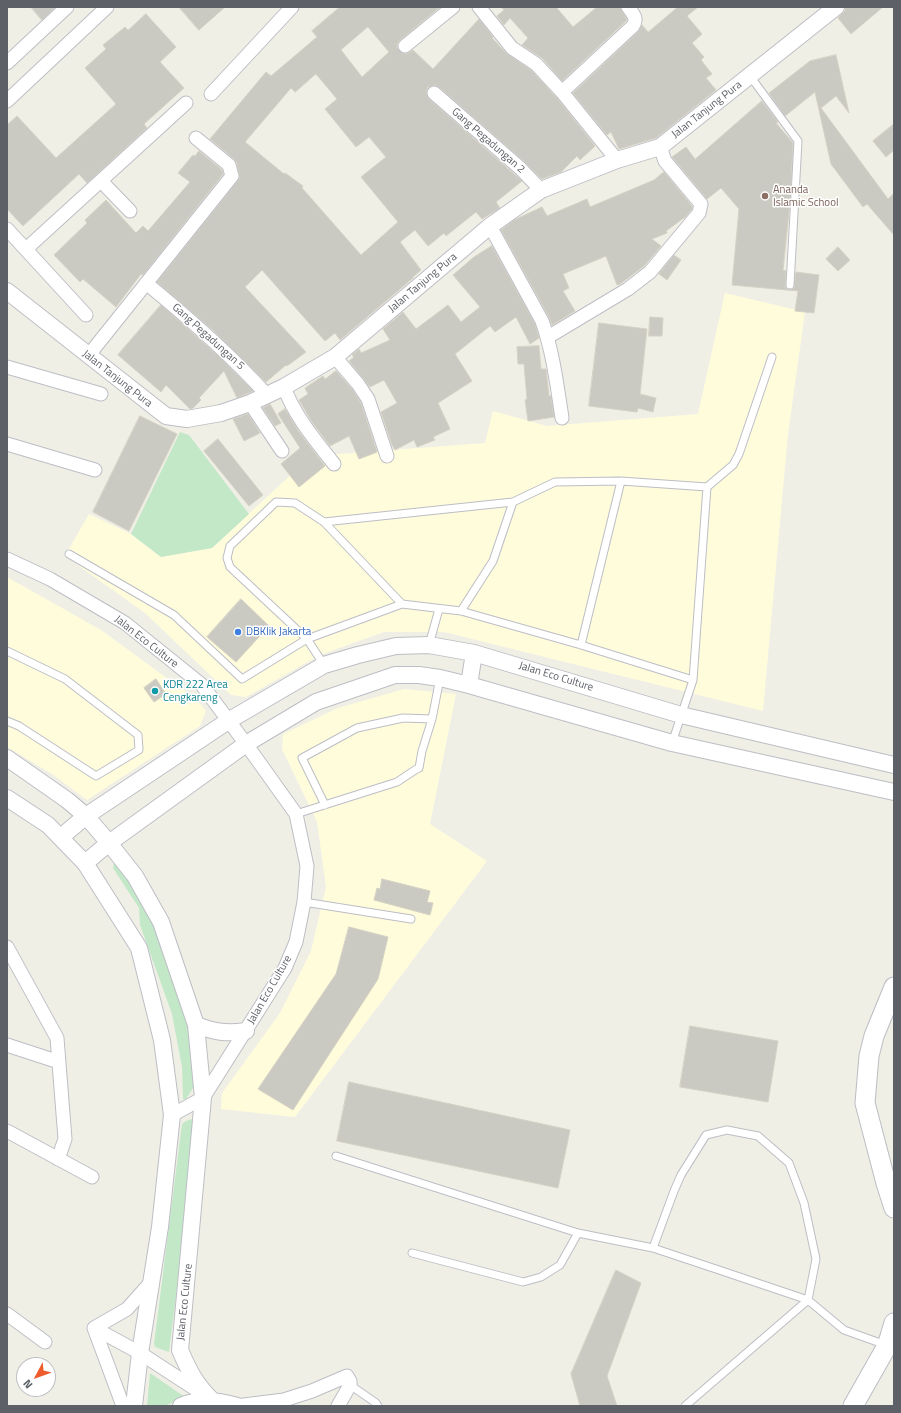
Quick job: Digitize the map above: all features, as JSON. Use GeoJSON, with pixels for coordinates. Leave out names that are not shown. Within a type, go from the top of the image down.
{"type":"FeatureCollection","features":[{"type":"Feature","properties":{"kind":"main road"},"geometry":{"type":"LineString","coordinates":[[894,987],[874,1036],[869,1056],[865,1103],[890,1182],[894,1208]]}},
{"type":"Feature","properties":{"kind":"main road"},"geometry":{"type":"LineString","coordinates":[[853,1406],[887,1346],[894,1323]]}},
{"type":"Feature","properties":{"kind":"street"},"geometry":{"type":"LineString","coordinates":[[7,63],[67,7]]}},
{"type":"Feature","properties":{"kind":"street"},"geometry":{"type":"LineString","coordinates":[[7,101],[107,7]]}},
{"type":"Feature","properties":{"kind":"street"},"geometry":{"type":"LineString","coordinates":[[211,94],[292,7]]}},
{"type":"Feature","properties":{"kind":"street"},"geometry":{"type":"LineString","coordinates":[[405,46],[453,7]]}},
{"type":"Feature","properties":{"kind":"street"},"geometry":{"type":"LineString","coordinates":[[479,7],[512,48],[536,64],[562,92],[617,160]]}},
{"type":"Feature","properties":{"kind":"street"},"geometry":{"type":"LineString","coordinates":[[562,92],[633,26],[636,21],[635,16],[628,7]]}},
{"type":"Feature","properties":{"kind":"street","name":"Jalan Tanjung Pura"},"geometry":{"type":"LineString","coordinates":[[7,290],[88,356],[166,416],[187,419],[221,413],[250,403],[284,387],[335,356],[490,226],[542,190],[617,160],[660,147],[836,7]]}},
{"type":"Feature","properties":{"kind":"street","name":"Gang Pegadungan 2"},"geometry":{"type":"LineString","coordinates":[[434,93],[520,168],[542,190]]}},
{"type":"Feature","properties":{"kind":"street"},"geometry":{"type":"LineString","coordinates":[[26,249],[186,103]]}},
{"type":"Feature","properties":{"kind":"street"},"geometry":{"type":"LineString","coordinates":[[88,356],[232,176],[229,165],[196,138]]}},
{"type":"Feature","properties":{"kind":"street"},"geometry":{"type":"LineString","coordinates":[[548,337],[628,289],[650,272],[699,213],[701,204],[665,161],[660,147]]}},
{"type":"Feature","properties":{"kind":"street"},"geometry":{"type":"LineString","coordinates":[[101,181],[130,211]]}},
{"type":"Feature","properties":{"kind":"street"},"geometry":{"type":"LineString","coordinates":[[490,226],[542,321],[548,337],[552,355],[562,418]]}},
{"type":"Feature","properties":{"kind":"street"},"geometry":{"type":"LineString","coordinates":[[7,229],[86,315]]}},
{"type":"Feature","properties":{"kind":"street","name":"Gang Pegadungan 5"},"geometry":{"type":"LineString","coordinates":[[146,283],[229,354],[267,395]]}},
{"type":"Feature","properties":{"kind":"street"},"geometry":{"type":"LineString","coordinates":[[335,356],[368,399],[387,456]]}},
{"type":"Feature","properties":{"kind":"street"},"geometry":{"type":"LineString","coordinates":[[7,367],[102,394]]}},
{"type":"Feature","properties":{"kind":"street"},"geometry":{"type":"LineString","coordinates":[[284,387],[292,405],[319,445],[334,464]]}},
{"type":"Feature","properties":{"kind":"street"},"geometry":{"type":"LineString","coordinates":[[250,403],[282,451]]}},
{"type":"Feature","properties":{"kind":"street"},"geometry":{"type":"LineString","coordinates":[[7,444],[95,470]]}},
{"type":"Feature","properties":{"kind":"street","name":"Jalan Eco Culture"},"geometry":{"type":"LineString","coordinates":[[7,559],[50,579],[125,623],[202,686],[296,814],[307,866],[304,902],[296,942],[285,968],[203,1098],[172,1115]]}},
{"type":"Feature","properties":{"kind":"street","name":"Jalan Eco Culture"},"geometry":{"type":"LineString","coordinates":[[61,837],[86,816],[228,721],[324,665],[396,646],[429,645],[474,653],[681,715],[894,765]]}},
{"type":"Feature","properties":{"kind":"street"},"geometry":{"type":"LineString","coordinates":[[469,685],[474,653]]}},
{"type":"Feature","properties":{"kind":"street"},"geometry":{"type":"LineString","coordinates":[[85,863],[109,843],[246,744],[316,702],[395,675],[419,675],[440,678],[672,743],[894,792]]}},
{"type":"Feature","properties":{"kind":"street","name":"Jalan Eco Culture"},"geometry":{"type":"LineString","coordinates":[[7,758],[67,800],[86,816],[135,876],[161,922],[196,1025],[203,1098],[180,1350],[188,1370],[202,1390],[213,1401]]}},
{"type":"Feature","properties":{"kind":"street"},"geometry":{"type":"LineString","coordinates":[[7,798],[48,825],[85,863],[139,948],[162,1040],[172,1115],[153,1281],[140,1353],[134,1406]]}},
{"type":"Feature","properties":{"kind":"street"},"geometry":{"type":"LineString","coordinates":[[7,947],[57,1038],[64,1139],[58,1159]]}},
{"type":"Feature","properties":{"kind":"street"},"geometry":{"type":"LineString","coordinates":[[7,967],[20,971]]}},
{"type":"Feature","properties":{"kind":"street"},"geometry":{"type":"LineString","coordinates":[[196,1025],[211,1030],[230,1033],[246,1032]]}},
{"type":"Feature","properties":{"kind":"street"},"geometry":{"type":"LineString","coordinates":[[7,1045],[59,1062]]}},
{"type":"Feature","properties":{"kind":"street"},"geometry":{"type":"LineString","coordinates":[[7,1131],[92,1177]]}},
{"type":"Feature","properties":{"kind":"street"},"geometry":{"type":"LineString","coordinates":[[94,1328],[127,1309],[153,1281]]}},
{"type":"Feature","properties":{"kind":"street"},"geometry":{"type":"LineString","coordinates":[[7,1314],[45,1342]]}},
{"type":"Feature","properties":{"kind":"street"},"geometry":{"type":"LineString","coordinates":[[94,1328],[140,1353],[213,1401]]}},
{"type":"Feature","properties":{"kind":"street"},"geometry":{"type":"LineString","coordinates":[[94,1328],[123,1406]]}},
{"type":"Feature","properties":{"kind":"street"},"geometry":{"type":"LineString","coordinates":[[181,1406],[186,1404],[213,1401],[237,1406],[284,1400],[312,1391],[347,1376],[350,1381],[350,1385],[338,1406]]}},
{"type":"Feature","properties":{"kind":"lane"},"geometry":{"type":"LineString","coordinates":[[750,76],[798,141],[790,285]]}},
{"type":"Feature","properties":{"kind":"lane"},"geometry":{"type":"LineString","coordinates":[[672,743],[693,680],[708,487],[733,465],[739,454],[772,357]]}},
{"type":"Feature","properties":{"kind":"lane"},"geometry":{"type":"LineString","coordinates":[[324,522],[513,502],[555,482],[621,481],[708,487]]}},
{"type":"Feature","properties":{"kind":"lane"},"geometry":{"type":"LineString","coordinates":[[581,645],[621,481]]}},
{"type":"Feature","properties":{"kind":"lane"},"geometry":{"type":"LineString","coordinates":[[324,665],[307,639],[230,567],[227,558],[230,546],[276,502],[295,503],[324,522],[402,604]]}},
{"type":"Feature","properties":{"kind":"lane"},"geometry":{"type":"LineString","coordinates":[[461,612],[493,561],[513,502]]}},
{"type":"Feature","properties":{"kind":"lane"},"geometry":{"type":"LineString","coordinates":[[69,554],[174,615],[242,679],[307,639],[402,604],[461,612],[581,645],[693,680]]}},
{"type":"Feature","properties":{"kind":"lane"},"geometry":{"type":"LineString","coordinates":[[429,645],[439,609]]}},
{"type":"Feature","properties":{"kind":"lane"},"geometry":{"type":"LineString","coordinates":[[7,652],[65,679],[138,735],[139,750],[96,776],[18,726],[7,721]]}},
{"type":"Feature","properties":{"kind":"lane"},"geometry":{"type":"LineString","coordinates":[[296,814],[397,782],[420,768],[422,751],[432,719],[440,678]]}},
{"type":"Feature","properties":{"kind":"lane"},"geometry":{"type":"LineString","coordinates":[[325,805],[302,758],[357,728],[404,718],[432,719]]}},
{"type":"Feature","properties":{"kind":"lane"},"geometry":{"type":"LineString","coordinates":[[304,902],[411,919]]}},
{"type":"Feature","properties":{"kind":"lane"},"geometry":{"type":"LineString","coordinates":[[653,1248],[681,1175],[706,1135],[727,1130],[758,1136],[789,1163],[804,1203],[816,1259],[808,1300],[685,1406]]}},
{"type":"Feature","properties":{"kind":"lane"},"geometry":{"type":"LineString","coordinates":[[336,1156],[578,1233],[653,1248],[808,1300],[844,1330],[887,1346]]}},
{"type":"Feature","properties":{"kind":"lane"},"geometry":{"type":"LineString","coordinates":[[412,1253],[523,1282],[541,1277],[560,1265],[578,1233]]}},
{"type":"Feature","properties":{"kind":"lane"},"geometry":{"type":"LineString","coordinates":[[350,1385],[378,1406]]}},
{"type":"Feature","properties":{"kind":"shaded area"},"geometry":{"type":"Polygon","coordinates":[[[725,293],[805,312],[788,434],[763,711],[444,632],[384,632],[320,655],[246,697],[231,695],[145,613],[65,556],[89,514],[131,534],[161,557],[212,548],[311,456],[485,443],[493,411],[547,426],[698,414],[725,293]]]}},
{"type":"Feature","properties":{"kind":"shaded area"},"geometry":{"type":"Polygon","coordinates":[[[7,577],[101,630],[197,700],[206,711],[200,726],[87,800],[52,774],[7,747],[7,577]]]}},
{"type":"Feature","properties":{"kind":"shaded area"},"geometry":{"type":"Polygon","coordinates":[[[404,689],[456,694],[430,824],[487,861],[295,1117],[221,1109],[222,1093],[280,1013],[311,951],[326,887],[317,822],[282,749],[283,734],[338,708],[404,689]]]}},
{"type":"Feature","properties":{"kind":"green space"},"geometry":{"type":"Polygon","coordinates":[[[180,432],[189,435],[249,514],[212,548],[161,557],[131,534],[180,432]]]}},
{"type":"Feature","properties":{"kind":"green space"},"geometry":{"type":"Polygon","coordinates":[[[117,860],[158,932],[186,1011],[196,1064],[195,1085],[186,1099],[183,1099],[182,1067],[172,1014],[140,925],[139,908],[113,868],[114,861],[117,860]]]}},
{"type":"Feature","properties":{"kind":"green space"},"geometry":{"type":"Polygon","coordinates":[[[192,1119],[196,1122],[197,1126],[169,1352],[155,1347],[154,1344],[182,1124],[192,1119]]]}},
{"type":"Feature","properties":{"kind":"green space"},"geometry":{"type":"Polygon","coordinates":[[[150,1373],[185,1397],[165,1406],[147,1406],[150,1373]]]}},
{"type":"Feature","properties":{"kind":"building"},"geometry":{"type":"Polygon","coordinates":[[[31,7],[55,7],[42,20],[31,7]]]}},
{"type":"Feature","properties":{"kind":"building"},"geometry":{"type":"Polygon","coordinates":[[[179,7],[225,7],[199,30],[179,7]]]}},
{"type":"Feature","properties":{"kind":"building"},"geometry":{"type":"Polygon","coordinates":[[[340,7],[440,7],[397,44],[397,48],[402,53],[407,54],[413,50],[433,69],[479,19],[493,37],[492,38],[506,53],[531,70],[556,97],[595,146],[580,160],[577,156],[561,172],[542,179],[525,162],[439,87],[435,85],[428,87],[426,92],[429,99],[522,181],[496,202],[500,208],[482,219],[476,212],[446,236],[444,233],[428,246],[415,230],[400,242],[421,270],[340,340],[335,333],[325,341],[262,270],[245,287],[306,352],[287,366],[286,365],[266,382],[214,331],[157,282],[240,178],[237,163],[234,159],[210,139],[266,72],[271,76],[317,37],[312,31],[340,7]],[[368,27],[341,50],[362,77],[389,52],[368,27]],[[316,74],[295,92],[291,88],[245,142],[284,174],[285,173],[303,186],[302,188],[361,255],[398,222],[361,177],[386,157],[369,137],[356,147],[325,109],[337,99],[316,74]]]}},
{"type":"Feature","properties":{"kind":"building"},"geometry":{"type":"Polygon","coordinates":[[[501,7],[556,7],[573,27],[597,7],[620,7],[627,20],[562,81],[542,58],[522,45],[528,38],[510,18],[504,25],[497,16],[504,10],[501,7]]]}},
{"type":"Feature","properties":{"kind":"building"},"geometry":{"type":"Polygon","coordinates":[[[678,7],[698,7],[687,16],[702,34],[692,43],[704,57],[701,60],[712,74],[706,78],[716,90],[656,138],[619,149],[611,132],[607,135],[573,93],[638,32],[642,25],[648,32],[678,7]]]}},
{"type":"Feature","properties":{"kind":"building"},"geometry":{"type":"Polygon","coordinates":[[[845,7],[883,7],[851,34],[838,18],[845,11],[845,7]]]}},
{"type":"Feature","properties":{"kind":"building"},"geometry":{"type":"Polygon","coordinates":[[[146,14],[176,47],[160,62],[184,88],[144,124],[147,128],[87,183],[79,174],[23,226],[7,209],[7,125],[17,116],[56,158],[116,104],[85,68],[106,49],[103,45],[125,27],[128,30],[146,14]]]}},
{"type":"Feature","properties":{"kind":"building"},"geometry":{"type":"Polygon","coordinates":[[[836,55],[849,113],[836,96],[821,108],[888,199],[894,193],[894,235],[867,204],[863,207],[831,164],[815,92],[785,116],[769,93],[810,61],[836,55]]]}},
{"type":"Feature","properties":{"kind":"building","name":"Ananda Islamic School"},"geometry":{"type":"Polygon","coordinates":[[[762,101],[778,122],[776,123],[793,143],[790,202],[783,270],[786,271],[785,287],[789,290],[794,288],[796,272],[819,275],[814,313],[795,311],[798,291],[732,285],[739,209],[721,188],[707,199],[672,157],[686,147],[695,159],[762,101]]]}},
{"type":"Feature","properties":{"kind":"building"},"geometry":{"type":"Polygon","coordinates":[[[894,124],[894,150],[886,157],[873,141],[894,124]]]}},
{"type":"Feature","properties":{"kind":"building"},"geometry":{"type":"Polygon","coordinates":[[[199,151],[222,170],[223,174],[143,275],[141,274],[116,307],[83,279],[80,282],[54,255],[87,223],[85,220],[106,200],[136,233],[143,226],[148,231],[190,182],[178,173],[193,155],[195,156],[199,151]]]}},
{"type":"Feature","properties":{"kind":"building"},"geometry":{"type":"Polygon","coordinates":[[[664,172],[692,206],[692,209],[685,217],[666,231],[667,233],[652,239],[661,246],[644,266],[620,284],[617,285],[606,256],[563,274],[569,288],[563,291],[575,311],[552,325],[501,230],[514,220],[542,207],[547,216],[587,199],[590,207],[654,180],[664,172]]]}},
{"type":"Feature","properties":{"kind":"building"},"geometry":{"type":"Polygon","coordinates":[[[492,246],[535,324],[539,338],[530,344],[516,317],[495,332],[490,326],[455,354],[472,381],[438,403],[450,429],[433,437],[435,440],[417,447],[414,440],[395,450],[381,412],[397,403],[384,380],[370,387],[349,361],[354,357],[352,355],[359,349],[361,353],[390,340],[383,329],[403,312],[416,329],[448,305],[461,322],[480,307],[453,275],[474,257],[492,246]]]}},
{"type":"Feature","properties":{"kind":"building"},"geometry":{"type":"Polygon","coordinates":[[[838,247],[850,260],[838,271],[826,259],[838,247]]]}},
{"type":"Feature","properties":{"kind":"building"},"geometry":{"type":"Polygon","coordinates":[[[674,255],[681,260],[667,280],[659,274],[674,255]]]}},
{"type":"Feature","properties":{"kind":"building"},"geometry":{"type":"Polygon","coordinates":[[[161,305],[218,356],[253,391],[237,398],[224,371],[199,398],[201,400],[190,409],[166,385],[161,392],[118,355],[161,305]]]}},
{"type":"Feature","properties":{"kind":"building"},"geometry":{"type":"Polygon","coordinates":[[[650,317],[663,318],[662,336],[649,336],[650,317]]]}},
{"type":"Feature","properties":{"kind":"building"},"geometry":{"type":"Polygon","coordinates":[[[599,323],[647,329],[640,394],[656,398],[653,412],[638,408],[637,412],[589,406],[599,323]]]}},
{"type":"Feature","properties":{"kind":"building"},"geometry":{"type":"Polygon","coordinates":[[[539,346],[541,369],[546,369],[549,396],[551,396],[554,417],[528,421],[525,400],[527,399],[524,364],[518,364],[517,347],[539,346]]]}},
{"type":"Feature","properties":{"kind":"building"},"geometry":{"type":"Polygon","coordinates":[[[336,371],[352,389],[361,403],[377,452],[359,459],[349,436],[330,446],[312,422],[299,400],[308,394],[305,388],[323,376],[325,379],[336,371]]]}},
{"type":"Feature","properties":{"kind":"building"},"geometry":{"type":"Polygon","coordinates":[[[270,404],[281,423],[275,426],[263,408],[270,404]]]}},
{"type":"Feature","properties":{"kind":"building"},"geometry":{"type":"Polygon","coordinates":[[[285,409],[299,432],[325,466],[299,487],[281,464],[300,448],[278,414],[285,409]]]}},
{"type":"Feature","properties":{"kind":"building"},"geometry":{"type":"Polygon","coordinates":[[[248,414],[260,433],[244,441],[233,419],[248,414]]]}},
{"type":"Feature","properties":{"kind":"building"},"geometry":{"type":"Polygon","coordinates":[[[140,416],[177,434],[129,531],[93,512],[140,416]]]}},
{"type":"Feature","properties":{"kind":"building"},"geometry":{"type":"Polygon","coordinates":[[[218,439],[263,495],[249,506],[204,451],[218,439]]]}},
{"type":"Feature","properties":{"kind":"building","name":"DBKlik Jakarta"},"geometry":{"type":"Polygon","coordinates":[[[241,599],[269,626],[236,662],[207,637],[241,599]]]}},
{"type":"Feature","properties":{"kind":"building","name":"KDR 222 Area Cengkareng"},"geometry":{"type":"Polygon","coordinates":[[[156,679],[166,694],[154,702],[144,688],[156,679]]]}},
{"type":"Feature","properties":{"kind":"building"},"geometry":{"type":"Polygon","coordinates":[[[382,879],[430,891],[427,902],[433,903],[430,915],[374,900],[377,888],[380,889],[382,879]]]}},
{"type":"Feature","properties":{"kind":"building"},"geometry":{"type":"Polygon","coordinates":[[[349,927],[388,937],[378,979],[293,1110],[258,1089],[336,974],[349,927]]]}},
{"type":"Feature","properties":{"kind":"building"},"geometry":{"type":"Polygon","coordinates":[[[690,1026],[778,1041],[768,1102],[680,1087],[690,1026]]]}},
{"type":"Feature","properties":{"kind":"building"},"geometry":{"type":"Polygon","coordinates":[[[349,1082],[570,1130],[558,1188],[337,1141],[349,1082]]]}},
{"type":"Feature","properties":{"kind":"building"},"geometry":{"type":"Polygon","coordinates":[[[616,1270],[641,1283],[607,1376],[617,1406],[580,1406],[571,1374],[616,1270]]]}},
{"type":"Feature","properties":{"kind":"place","name":"Ananda Islamic School"},"geometry":{"type":"Point","coordinates":[765,196]}},
{"type":"Feature","properties":{"kind":"place","name":"DBKlik Jakarta"},"geometry":{"type":"Point","coordinates":[238,632]}},
{"type":"Feature","properties":{"kind":"place","name":"KDR 222 Area Cengkareng"},"geometry":{"type":"Point","coordinates":[155,691]}}]}
